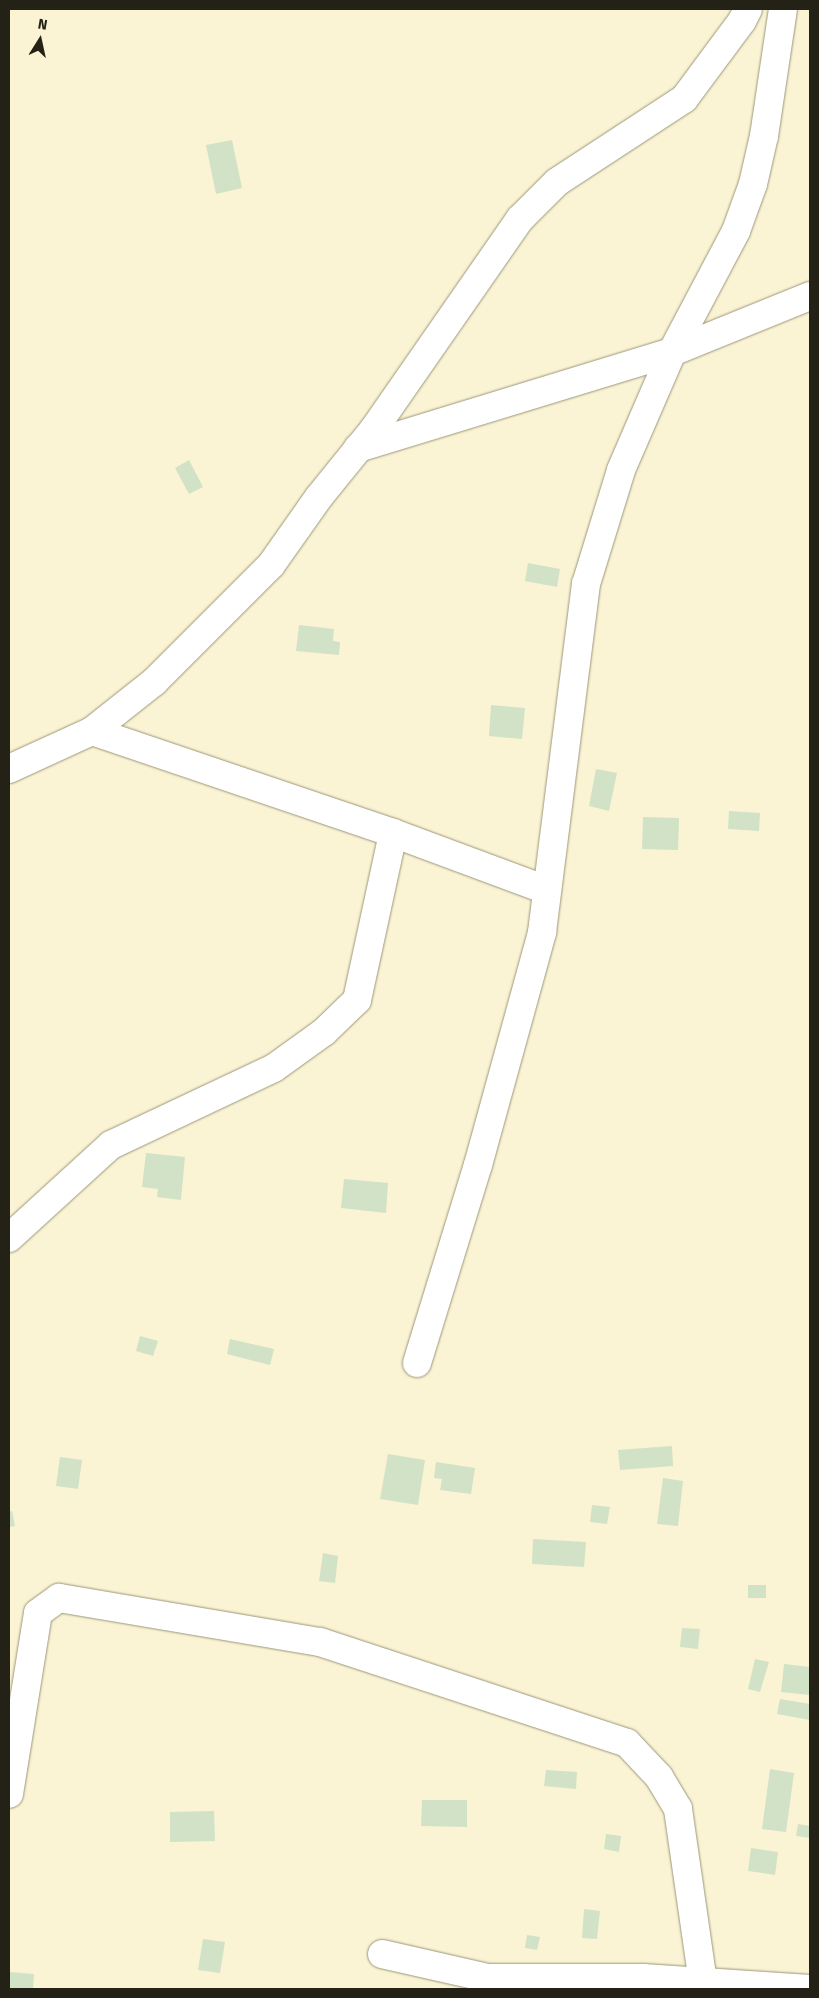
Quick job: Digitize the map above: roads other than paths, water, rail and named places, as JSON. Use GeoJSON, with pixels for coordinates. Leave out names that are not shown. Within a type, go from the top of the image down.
{"type":"FeatureCollection","features":[{"type":"Feature","properties":{"kind":"street"},"geometry":{"type":"LineString","coordinates":[[9,769],[92,731],[154,682],[271,565],[358,448],[520,219],[557,182],[684,99],[742,21],[748,9]]}},
{"type":"Feature","properties":{"kind":"street"},"geometry":{"type":"LineString","coordinates":[[417,1363],[478,1165],[542,932],[586,584],[621,470],[672,352],[736,231],[753,184],[764,136],[783,9]]}},
{"type":"Feature","properties":{"kind":"street"},"geometry":{"type":"LineString","coordinates":[[358,448],[672,352],[810,296]]}},
{"type":"Feature","properties":{"kind":"street"},"geometry":{"type":"LineString","coordinates":[[92,731],[393,833],[546,890]]}},
{"type":"Feature","properties":{"kind":"street"},"geometry":{"type":"LineString","coordinates":[[9,1238],[111,1145],[274,1068],[324,1032],[357,1000],[393,833]]}},
{"type":"Feature","properties":{"kind":"street"},"geometry":{"type":"LineString","coordinates":[[9,1794],[38,1613],[60,1598],[320,1642],[627,1743],[659,1777],[678,1809],[704,1986]]}},
{"type":"Feature","properties":{"kind":"street"},"geometry":{"type":"LineString","coordinates":[[382,1954],[484,1984],[643,1978],[704,1986],[810,1989]]}}]}
